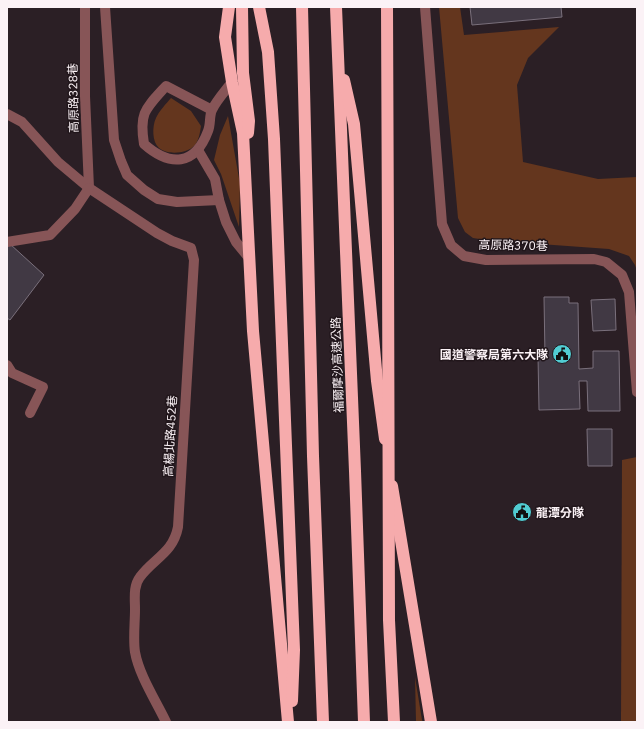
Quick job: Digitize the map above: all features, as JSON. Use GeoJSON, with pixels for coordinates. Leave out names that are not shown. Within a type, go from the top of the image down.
{"type":"FeatureCollection","features":[{"type":"Feature","properties":{"kind":"highway"},"geometry":{"type":"LineString","coordinates":[[229,7],[225,37],[232,82],[243,133],[253,331],[288,722]]}},
{"type":"Feature","properties":{"kind":"highway"},"geometry":{"type":"LineString","coordinates":[[242,7],[243,73],[249,122],[244,161]]}},
{"type":"Feature","properties":{"kind":"highway"},"geometry":{"type":"LineString","coordinates":[[259,7],[268,52],[274,139],[294,650],[292,722]]}},
{"type":"Feature","properties":{"kind":"highway"},"geometry":{"type":"LineString","coordinates":[[302,7],[313,456],[323,722]]}},
{"type":"Feature","properties":{"kind":"highway","name":"福爾摩沙高速公路"},"geometry":{"type":"LineString","coordinates":[[336,7],[356,471],[364,722]]}},
{"type":"Feature","properties":{"kind":"highway"},"geometry":{"type":"LineString","coordinates":[[387,7],[389,620],[394,722]]}},
{"type":"Feature","properties":{"kind":"highway"},"geometry":{"type":"LineString","coordinates":[[337,48],[354,124],[377,382],[383,430],[432,722]]}},
{"type":"Feature","properties":{"kind":"street","name":"高原路328巷"},"geometry":{"type":"LineString","coordinates":[[85,7],[85,96],[89,188]]}},
{"type":"Feature","properties":{"kind":"street"},"geometry":{"type":"LineString","coordinates":[[105,7],[114,140],[127,175],[144,190],[158,199],[177,202],[218,200]]}},
{"type":"Feature","properties":{"kind":"street","name":"高原路370巷"},"geometry":{"type":"LineString","coordinates":[[425,7],[442,224],[451,245],[464,256],[486,260],[594,259],[606,262],[622,275],[629,292],[637,392]]}},
{"type":"Feature","properties":{"kind":"street"},"geometry":{"type":"LineString","coordinates":[[212,110],[166,86],[145,112],[141,126],[144,144],[153,152],[172,160],[187,158],[198,150],[209,130],[212,110],[232,82]]}},
{"type":"Feature","properties":{"kind":"street"},"geometry":{"type":"LineString","coordinates":[[7,114],[22,122],[58,162],[89,188],[75,209],[50,235],[7,242]]}},
{"type":"Feature","properties":{"kind":"street"},"geometry":{"type":"LineString","coordinates":[[198,150],[215,179],[218,200],[226,222],[236,242],[249,258]]}},
{"type":"Feature","properties":{"kind":"street","name":"高楊北路452巷"},"geometry":{"type":"LineString","coordinates":[[89,188],[157,233],[172,241],[191,248],[194,260],[178,527],[172,546],[142,575],[138,580],[135,591],[135,652],[138,664],[166,722]]}},
{"type":"Feature","properties":{"kind":"street"},"geometry":{"type":"LineString","coordinates":[[7,365],[12,373],[43,387],[30,414]]}},
{"type":"Feature","properties":{"kind":"shaded area"},"geometry":{"type":"Polygon","coordinates":[[[439,7],[460,7],[464,35],[559,27],[528,58],[517,85],[523,162],[598,179],[637,177],[637,271],[629,256],[609,249],[500,242],[473,238],[465,232],[458,218],[439,7]]]}},
{"type":"Feature","properties":{"kind":"shaded area"},"geometry":{"type":"Polygon","coordinates":[[[171,98],[191,111],[201,126],[196,144],[191,149],[176,153],[167,152],[159,148],[155,142],[153,129],[156,118],[171,98]]]}},
{"type":"Feature","properties":{"kind":"shaded area"},"geometry":{"type":"Polygon","coordinates":[[[228,116],[240,184],[239,227],[221,174],[214,160],[220,135],[228,116]]]}},
{"type":"Feature","properties":{"kind":"shaded area"},"geometry":{"type":"Polygon","coordinates":[[[637,457],[637,722],[621,722],[622,460],[637,457]]]}},
{"type":"Feature","properties":{"kind":"shaded area"},"geometry":{"type":"Polygon","coordinates":[[[415,677],[422,720],[423,722],[416,722],[415,677]]]}},
{"type":"Feature","properties":{"kind":"building"},"geometry":{"type":"Polygon","coordinates":[[[470,7],[561,7],[562,17],[472,25],[470,7]]]}},
{"type":"Feature","properties":{"kind":"building"},"geometry":{"type":"Polygon","coordinates":[[[10,244],[44,275],[10,320],[7,318],[7,247],[10,244]]]}},
{"type":"Feature","properties":{"kind":"building","name":"國道警察局第六大隊"},"geometry":{"type":"Polygon","coordinates":[[[544,297],[569,297],[569,303],[578,303],[579,369],[593,368],[593,351],[619,351],[620,411],[588,411],[587,381],[579,381],[580,409],[539,410],[538,356],[545,356],[544,297]]]}},
{"type":"Feature","properties":{"kind":"building"},"geometry":{"type":"Polygon","coordinates":[[[615,299],[616,330],[593,331],[591,300],[615,299]]]}},
{"type":"Feature","properties":{"kind":"building"},"geometry":{"type":"Polygon","coordinates":[[[587,429],[612,429],[612,466],[588,466],[587,429]]]}},
{"type":"Feature","properties":{"kind":"place","name":"國道警察局第六大隊"},"geometry":{"type":"Point","coordinates":[562,354]}},
{"type":"Feature","properties":{"kind":"place","name":"龍潭分隊"},"geometry":{"type":"Point","coordinates":[522,512]}}]}
